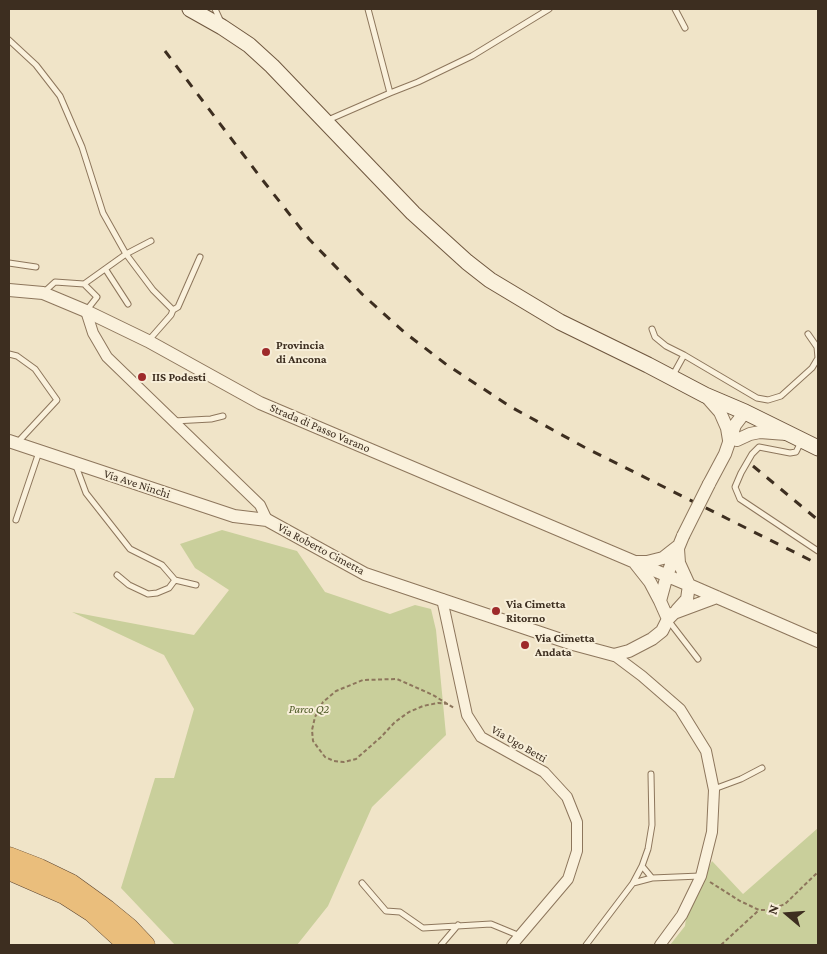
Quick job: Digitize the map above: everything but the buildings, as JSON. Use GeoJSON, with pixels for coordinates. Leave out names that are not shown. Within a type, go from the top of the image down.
{"type":"FeatureCollection","features":[{"type":"Feature","properties":{"kind":"highway"},"geometry":{"type":"LineString","coordinates":[[9,856],[71,882],[129,927],[146,945]]}},
{"type":"Feature","properties":{"kind":"highway"},"geometry":{"type":"LineString","coordinates":[[9,871],[64,895],[92,913],[127,945]]}},
{"type":"Feature","properties":{"kind":"main road"},"geometry":{"type":"LineString","coordinates":[[190,9],[249,45],[272,66],[413,213],[453,250],[490,280],[560,322],[705,395],[745,412],[818,448]]}},
{"type":"Feature","properties":{"kind":"street","name":"Strada di Passo Varano"},"geometry":{"type":"LineString","coordinates":[[9,290],[43,294],[86,311],[148,341],[260,403],[635,563],[689,584],[818,641]]}},
{"type":"Feature","properties":{"kind":"street","name":"Via Roberto Cimetta"},"geometry":{"type":"LineString","coordinates":[[86,311],[93,333],[107,357],[260,506],[267,520],[365,574],[614,656]]}},
{"type":"Feature","properties":{"kind":"street"},"geometry":{"type":"LineString","coordinates":[[705,395],[720,412],[727,428],[730,446]]}},
{"type":"Feature","properties":{"kind":"street"},"geometry":{"type":"LineString","coordinates":[[660,601],[667,575],[680,541],[730,446],[743,427],[745,412]]}},
{"type":"Feature","properties":{"kind":"street"},"geometry":{"type":"LineString","coordinates":[[730,446],[750,434],[760,432],[796,438]]}},
{"type":"Feature","properties":{"kind":"street","name":"Via Ave Ninchi"},"geometry":{"type":"LineString","coordinates":[[13,442],[234,516],[267,520]]}},
{"type":"Feature","properties":{"kind":"street"},"geometry":{"type":"LineString","coordinates":[[635,563],[662,558],[680,541]]}},
{"type":"Feature","properties":{"kind":"street"},"geometry":{"type":"LineString","coordinates":[[614,656],[629,651],[652,639],[662,631],[671,616],[687,599],[689,584],[679,563],[680,541]]}},
{"type":"Feature","properties":{"kind":"street","name":"Strada di Passo Varano"},"geometry":{"type":"LineString","coordinates":[[635,563],[650,582],[671,616]]}},
{"type":"Feature","properties":{"kind":"street"},"geometry":{"type":"LineString","coordinates":[[671,616],[717,597]]}},
{"type":"Feature","properties":{"kind":"street","name":"Via Ugo Betti"},"geometry":{"type":"LineString","coordinates":[[442,599],[467,716],[481,737],[544,772],[567,798],[577,822],[577,851],[568,879],[512,945]]}},
{"type":"Feature","properties":{"kind":"street"},"geometry":{"type":"LineString","coordinates":[[614,656],[642,676],[680,709],[706,751],[714,790],[712,832],[701,876],[682,915],[660,945]]}},
{"type":"Feature","properties":{"kind":"lane"},"geometry":{"type":"LineString","coordinates":[[215,9],[222,27]]}},
{"type":"Feature","properties":{"kind":"lane"},"geometry":{"type":"LineString","coordinates":[[368,9],[390,93]]}},
{"type":"Feature","properties":{"kind":"lane"},"geometry":{"type":"LineString","coordinates":[[325,121],[418,82],[472,56],[549,9]]}},
{"type":"Feature","properties":{"kind":"lane"},"geometry":{"type":"LineString","coordinates":[[675,9],[685,28]]}},
{"type":"Feature","properties":{"kind":"lane"},"geometry":{"type":"LineString","coordinates":[[9,40],[36,65],[60,96],[82,147],[103,213],[126,254],[153,290],[173,310]]}},
{"type":"Feature","properties":{"kind":"lane"},"geometry":{"type":"LineString","coordinates":[[43,294],[54,282],[84,284],[126,254],[151,241]]}},
{"type":"Feature","properties":{"kind":"lane"},"geometry":{"type":"LineString","coordinates":[[148,341],[178,306],[200,256]]}},
{"type":"Feature","properties":{"kind":"lane"},"geometry":{"type":"LineString","coordinates":[[9,263],[36,267]]}},
{"type":"Feature","properties":{"kind":"lane"},"geometry":{"type":"LineString","coordinates":[[106,270],[128,304]]}},
{"type":"Feature","properties":{"kind":"lane"},"geometry":{"type":"LineString","coordinates":[[84,284],[97,297],[86,311]]}},
{"type":"Feature","properties":{"kind":"lane"},"geometry":{"type":"LineString","coordinates":[[652,329],[655,337],[666,346],[757,398],[768,400],[781,396],[815,368],[818,358],[817,347],[808,334]]}},
{"type":"Feature","properties":{"kind":"lane"},"geometry":{"type":"LineString","coordinates":[[9,354],[17,356],[35,369],[57,400],[13,442]]}},
{"type":"Feature","properties":{"kind":"lane"},"geometry":{"type":"LineString","coordinates":[[672,378],[684,355]]}},
{"type":"Feature","properties":{"kind":"lane"},"geometry":{"type":"LineString","coordinates":[[174,421],[211,419],[223,416]]}},
{"type":"Feature","properties":{"kind":"lane"},"geometry":{"type":"LineString","coordinates":[[796,438],[796,452],[790,453],[759,447],[752,454],[741,473],[736,488],[740,499],[818,551]]}},
{"type":"Feature","properties":{"kind":"lane"},"geometry":{"type":"LineString","coordinates":[[16,520],[40,451]]}},
{"type":"Feature","properties":{"kind":"lane"},"geometry":{"type":"LineString","coordinates":[[75,463],[86,493],[130,550],[162,565],[175,580],[196,585]]}},
{"type":"Feature","properties":{"kind":"lane"},"geometry":{"type":"LineString","coordinates":[[117,575],[128,585],[148,594],[157,593],[169,588],[175,580]]}},
{"type":"Feature","properties":{"kind":"lane"},"geometry":{"type":"LineString","coordinates":[[671,616],[698,659]]}},
{"type":"Feature","properties":{"kind":"lane"},"geometry":{"type":"LineString","coordinates":[[714,790],[762,768]]}},
{"type":"Feature","properties":{"kind":"lane"},"geometry":{"type":"LineString","coordinates":[[586,945],[633,883],[642,866],[648,849],[652,825],[650,774]]}},
{"type":"Feature","properties":{"kind":"lane"},"geometry":{"type":"LineString","coordinates":[[642,866],[652,878]]}},
{"type":"Feature","properties":{"kind":"lane"},"geometry":{"type":"LineString","coordinates":[[633,883],[652,878],[701,876]]}},
{"type":"Feature","properties":{"kind":"lane"},"geometry":{"type":"LineString","coordinates":[[362,883],[386,911],[400,912],[423,928],[491,924],[520,936]]}},
{"type":"Feature","properties":{"kind":"lane"},"geometry":{"type":"LineString","coordinates":[[441,945],[458,925]]}},
{"type":"Feature","properties":{"kind":"path"},"geometry":{"type":"LineString","coordinates":[[448,704],[438,703],[422,706],[409,712],[395,722],[356,759],[344,762],[334,761],[326,757],[313,741],[312,730],[315,717],[322,702],[336,690],[363,680],[397,679],[433,695],[448,704],[467,716]]}},
{"type":"Feature","properties":{"kind":"path"},"geometry":{"type":"LineString","coordinates":[[701,876],[740,901],[759,910],[770,910],[785,904],[818,872]]}},
{"type":"Feature","properties":{"kind":"path"},"geometry":{"type":"LineString","coordinates":[[721,945],[759,910]]}},
{"type":"Feature","properties":{"kind":"green space","name":"Parco Q2"},"geometry":{"type":"Polygon","coordinates":[[[222,530],[297,551],[325,592],[390,614],[415,605],[431,609],[436,630],[446,735],[372,807],[328,906],[297,945],[175,945],[121,888],[155,778],[174,778],[194,709],[164,655],[72,612],[194,635],[229,590],[195,568],[180,544],[222,530]]]}},
{"type":"Feature","properties":{"kind":"green space"},"geometry":{"type":"Polygon","coordinates":[[[818,828],[818,945],[670,945],[685,926],[687,910],[712,861],[743,894],[818,828]]]}},
{"type":"Feature","properties":{"kind":"railway"},"geometry":{"type":"LineString","coordinates":[[165,51],[309,239],[362,294],[404,332],[447,365],[511,407],[584,447],[818,564]]}},
{"type":"Feature","properties":{"kind":"railway"},"geometry":{"type":"LineString","coordinates":[[753,466],[818,520]]}},
{"type":"Feature","properties":{"kind":"place","name":"Provincia di Ancona"},"geometry":{"type":"Point","coordinates":[266,352]}},
{"type":"Feature","properties":{"kind":"place","name":"IIS Podesti"},"geometry":{"type":"Point","coordinates":[142,377]}},
{"type":"Feature","properties":{"kind":"place","name":"Via Cimetta Ritorno"},"geometry":{"type":"Point","coordinates":[496,611]}},
{"type":"Feature","properties":{"kind":"place","name":"Via Cimetta Andata"},"geometry":{"type":"Point","coordinates":[525,645]}}]}
